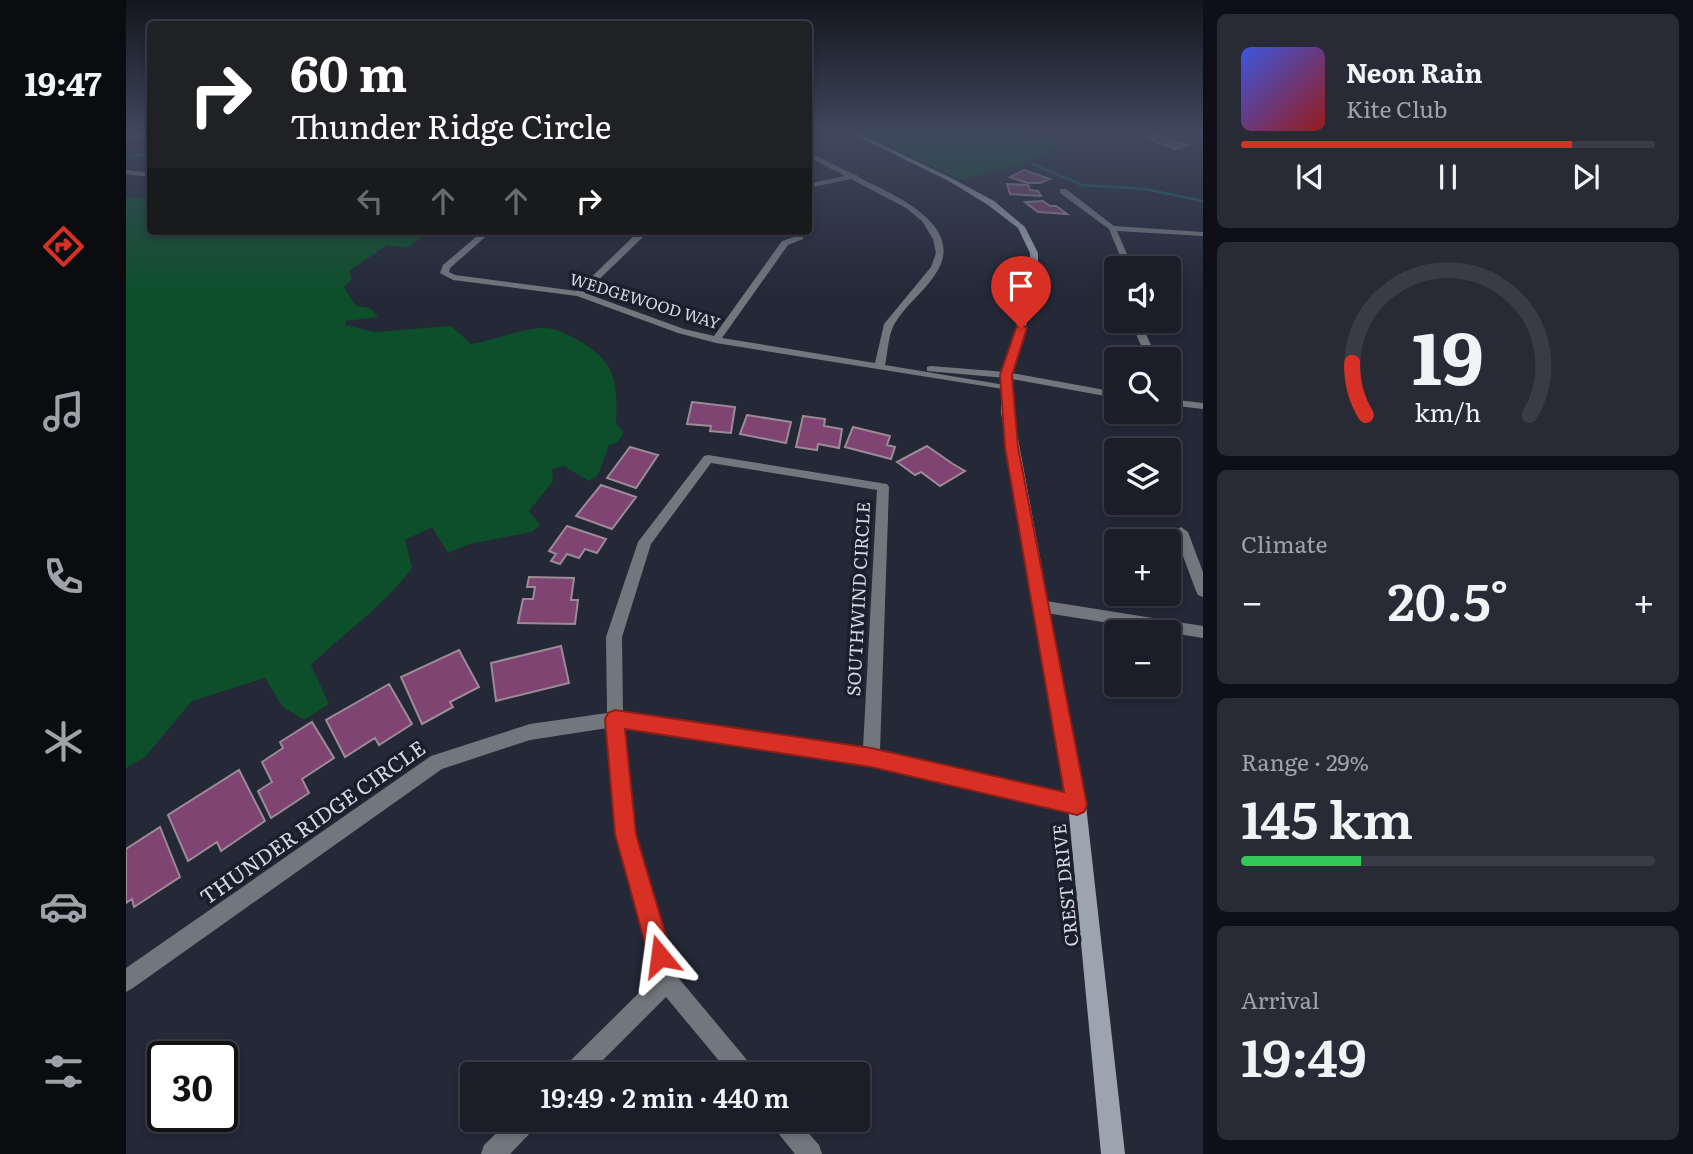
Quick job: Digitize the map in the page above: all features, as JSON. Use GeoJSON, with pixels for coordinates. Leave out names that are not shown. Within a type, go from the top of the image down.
{"type":"FeatureCollection","features":[{"type":"Feature","properties":{"kind":"street"},"geometry":{"type":"LineString","coordinates":[[875,188],[920,214],[934,232],[939,246],[935,268],[889,324],[880,365]]}},
{"type":"Feature","properties":{"kind":"street","name":"CREST DRIVE"},"geometry":{"type":"LineString","coordinates":[[965,188],[991,203],[1021,227],[1034,253],[1034,284],[1006,381],[1011,447],[1077,805],[1113,1154]]}},
{"type":"Feature","properties":{"kind":"street"},"geometry":{"type":"LineString","coordinates":[[1063,191],[1112,228],[1124,256]]}},
{"type":"Feature","properties":{"kind":"street"},"geometry":{"type":"LineString","coordinates":[[1112,228],[1203,234]]}},
{"type":"Feature","properties":{"kind":"street","name":"WEDGEWOOD WAY"},"geometry":{"type":"LineString","coordinates":[[483,235],[446,267],[444,273],[453,277],[579,294],[681,331],[716,340],[942,374],[1104,393]]}},
{"type":"Feature","properties":{"kind":"street"},"geometry":{"type":"LineString","coordinates":[[579,294],[640,235]]}},
{"type":"Feature","properties":{"kind":"street"},"geometry":{"type":"LineString","coordinates":[[716,340],[785,243],[800,237]]}},
{"type":"Feature","properties":{"kind":"street"},"geometry":{"type":"LineString","coordinates":[[1181,402],[1203,406]]}},
{"type":"Feature","properties":{"kind":"street","name":"SOUTHWIND CIRCLE"},"geometry":{"type":"LineString","coordinates":[[615,719],[614,637],[645,541],[708,459],[883,487],[871,757]]}},
{"type":"Feature","properties":{"kind":"street"},"geometry":{"type":"LineString","coordinates":[[1181,532],[1203,591]]}},
{"type":"Feature","properties":{"kind":"street"},"geometry":{"type":"LineString","coordinates":[[1040,606],[1203,632]]}},
{"type":"Feature","properties":{"kind":"street"},"geometry":{"type":"LineString","coordinates":[[615,719],[625,834],[667,981],[734,1062]]}},
{"type":"Feature","properties":{"kind":"street","name":"THUNDER RIDGE CIRCLE"},"geometry":{"type":"LineString","coordinates":[[126,981],[437,762],[530,732],[615,719],[871,757],[1077,805]]}},
{"type":"Feature","properties":{"kind":"street"},"geometry":{"type":"LineString","coordinates":[[585,1062],[667,981]]}},
{"type":"Feature","properties":{"kind":"street"},"geometry":{"type":"LineString","coordinates":[[493,1154],[515,1132]]}},
{"type":"Feature","properties":{"kind":"street"},"geometry":{"type":"LineString","coordinates":[[792,1132],[810,1154]]}},
{"type":"Feature","properties":{"kind":"green space"},"geometry":{"type":"Polygon","coordinates":[[[126,197],[147,198],[147,235],[425,235],[407,248],[387,245],[349,271],[352,279],[344,287],[356,306],[370,308],[378,317],[346,321],[345,325],[375,332],[451,326],[471,344],[545,328],[576,339],[607,364],[615,384],[616,424],[624,432],[618,442],[609,445],[598,475],[589,481],[564,466],[552,469],[553,481],[529,511],[540,525],[532,532],[469,544],[448,553],[432,527],[405,540],[412,568],[377,607],[311,665],[329,704],[304,720],[282,706],[265,678],[192,701],[145,757],[126,768],[126,197]]]}},
{"type":"Feature","properties":{"kind":"building"},"geometry":{"type":"Polygon","coordinates":[[[1008,188],[1029,188],[1038,191],[1041,196],[1010,194],[1008,188]]]}},
{"type":"Feature","properties":{"kind":"building"},"geometry":{"type":"Polygon","coordinates":[[[1043,201],[1067,214],[1038,212],[1025,202],[1043,201]]]}},
{"type":"Feature","properties":{"kind":"building"},"geometry":{"type":"Polygon","coordinates":[[[692,402],[735,407],[731,433],[710,431],[711,426],[687,424],[692,402]]]}},
{"type":"Feature","properties":{"kind":"building"},"geometry":{"type":"Polygon","coordinates":[[[747,415],[791,422],[786,443],[740,434],[747,415]]]}},
{"type":"Feature","properties":{"kind":"building"},"geometry":{"type":"Polygon","coordinates":[[[803,416],[825,419],[824,426],[842,429],[839,448],[818,444],[817,450],[796,447],[803,416]]]}},
{"type":"Feature","properties":{"kind":"building"},"geometry":{"type":"Polygon","coordinates":[[[853,427],[890,436],[887,445],[895,447],[891,459],[845,447],[853,427]]]}},
{"type":"Feature","properties":{"kind":"building"},"geometry":{"type":"Polygon","coordinates":[[[927,446],[965,471],[940,486],[921,472],[915,475],[897,462],[927,446]]]}},
{"type":"Feature","properties":{"kind":"building"},"geometry":{"type":"Polygon","coordinates":[[[630,447],[658,455],[636,488],[607,478],[630,447]]]}},
{"type":"Feature","properties":{"kind":"building"},"geometry":{"type":"Polygon","coordinates":[[[601,485],[636,497],[612,529],[576,516],[601,485]]]}},
{"type":"Feature","properties":{"kind":"building"},"geometry":{"type":"Polygon","coordinates":[[[567,526],[606,539],[597,553],[585,549],[579,558],[567,554],[560,564],[551,561],[556,554],[549,551],[567,526]]]}},
{"type":"Feature","properties":{"kind":"building"},"geometry":{"type":"Polygon","coordinates":[[[529,577],[574,578],[571,600],[578,600],[575,624],[518,623],[523,599],[533,599],[535,587],[527,587],[529,577]]]}},
{"type":"Feature","properties":{"kind":"building"},"geometry":{"type":"Polygon","coordinates":[[[561,646],[569,683],[496,701],[491,663],[561,646]]]}},
{"type":"Feature","properties":{"kind":"building"},"geometry":{"type":"Polygon","coordinates":[[[459,650],[479,687],[450,702],[453,707],[422,724],[401,677],[459,650]]]}},
{"type":"Feature","properties":{"kind":"building"},"geometry":{"type":"Polygon","coordinates":[[[389,684],[412,724],[379,745],[375,738],[345,757],[326,720],[389,684]]]}},
{"type":"Feature","properties":{"kind":"building"},"geometry":{"type":"Polygon","coordinates":[[[312,722],[334,758],[302,779],[309,793],[271,818],[258,791],[272,782],[262,762],[283,748],[280,742],[312,722]]]}},
{"type":"Feature","properties":{"kind":"building"},"geometry":{"type":"Polygon","coordinates":[[[239,770],[265,821],[221,851],[217,842],[188,861],[168,815],[239,770]]]}},
{"type":"Feature","properties":{"kind":"building"},"geometry":{"type":"Polygon","coordinates":[[[160,827],[180,877],[134,907],[132,899],[126,903],[126,849],[160,827]]]}},
{"type":"Feature","properties":{"kind":"waterway"},"geometry":{"type":"LineString","coordinates":[[1127,188],[1203,201]]}},
{"type":"Feature","properties":{"kind":"route"},"geometry":{"type":"LineString","coordinates":[[660,956],[625,834],[615,719],[871,757],[1077,805],[1040,606],[1026,513],[1011,447],[1006,375],[1021,328]]}}]}
